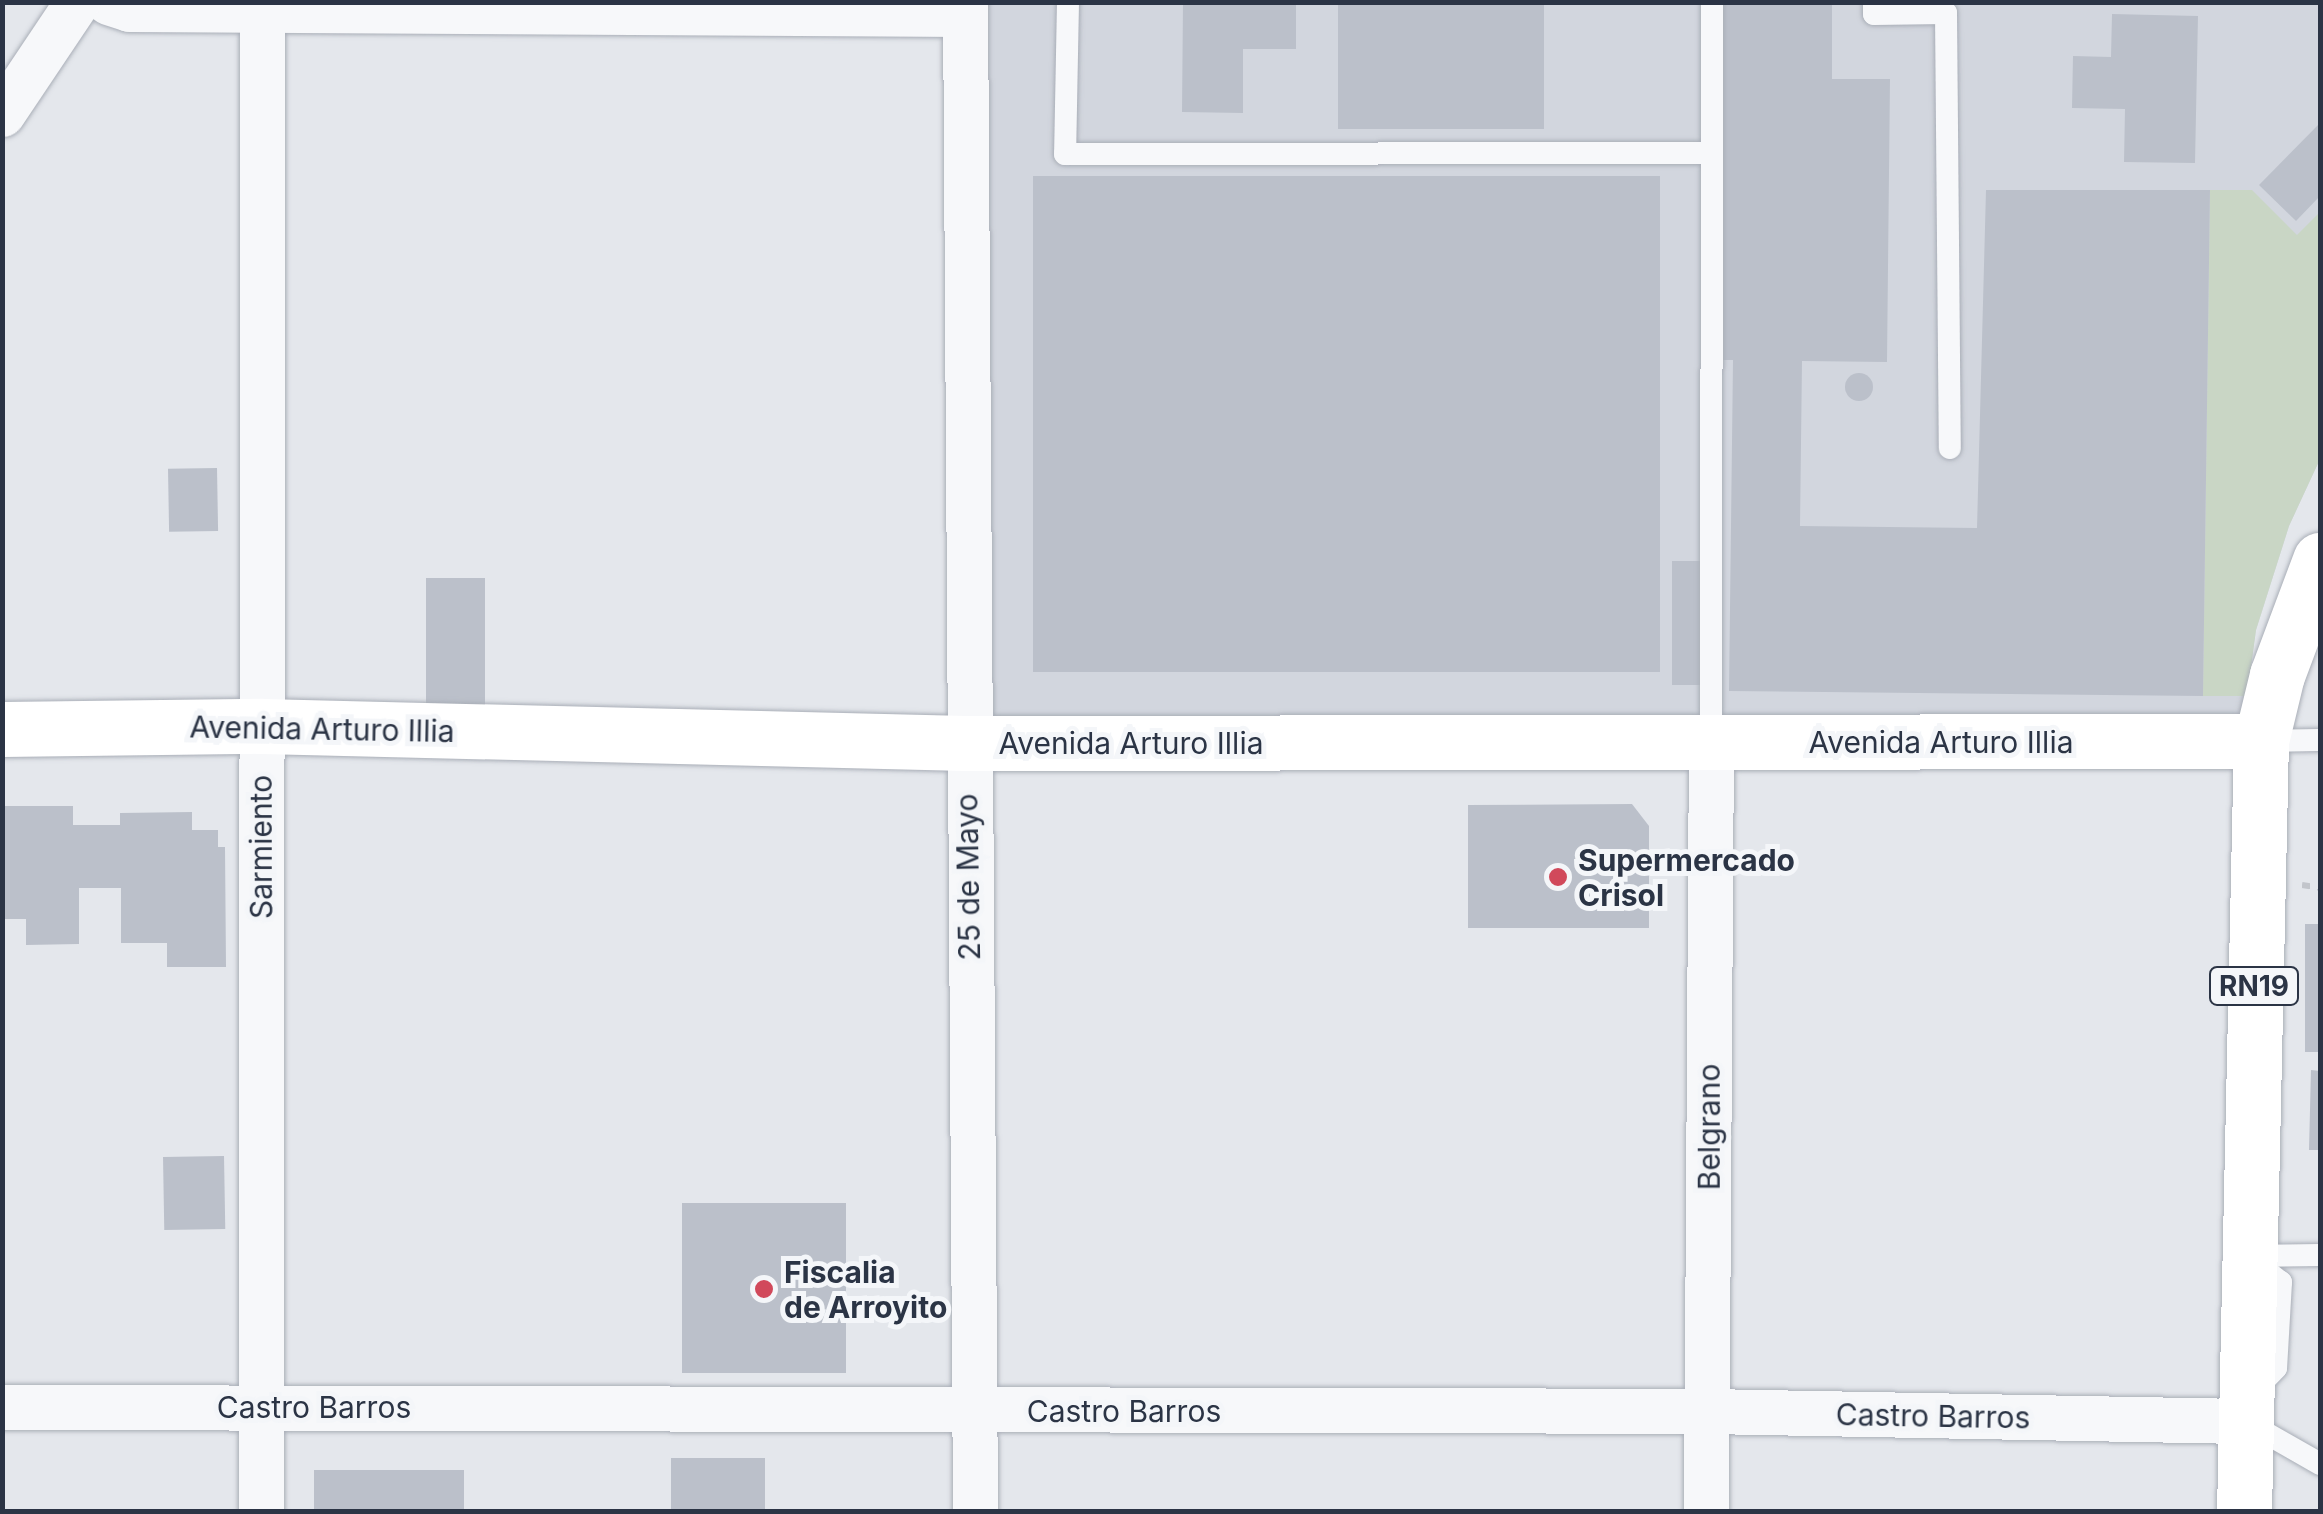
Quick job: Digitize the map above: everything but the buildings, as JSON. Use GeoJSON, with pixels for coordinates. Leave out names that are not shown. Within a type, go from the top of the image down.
{"type":"FeatureCollection","features":[{"type":"Feature","properties":{"kind":"main road","name":"RN19"},"geometry":{"type":"LineString","coordinates":[[2244,1512],[2260,742],[2277,676],[2320,560]]}},
{"type":"Feature","properties":{"kind":"main road","name":"Avenida Arturo Illia"},"geometry":{"type":"LineString","coordinates":[[2,729],[262,726],[966,743],[2260,742]]}},
{"type":"Feature","properties":{"kind":"street"},"geometry":{"type":"LineString","coordinates":[[2,114],[77,2]]}},
{"type":"Feature","properties":{"kind":"street"},"geometry":{"type":"LineString","coordinates":[[108,2],[129,10],[262,5],[965,8]]}},
{"type":"Feature","properties":{"kind":"street","name":"Sarmiento"},"geometry":{"type":"LineString","coordinates":[[261,1512],[262,5]]}},
{"type":"Feature","properties":{"kind":"street","name":"25 de Mayo"},"geometry":{"type":"LineString","coordinates":[[965,8],[966,743],[975,1512]]}},
{"type":"Feature","properties":{"kind":"street","name":"Belgrano"},"geometry":{"type":"LineString","coordinates":[[1706,1512],[1711,743]]}},
{"type":"Feature","properties":{"kind":"street","name":"Castro Barros"},"geometry":{"type":"LineString","coordinates":[[2,1407],[2245,1411]]}},
{"type":"Feature","properties":{"kind":"lane"},"geometry":{"type":"LineString","coordinates":[[1068,2],[1066,154],[1711,154]]}},
{"type":"Feature","properties":{"kind":"lane"},"geometry":{"type":"LineString","coordinates":[[1711,743],[1712,2]]}},
{"type":"Feature","properties":{"kind":"lane"},"geometry":{"type":"LineString","coordinates":[[1874,2],[1874,14],[1946,13],[1950,448]]}},
{"type":"Feature","properties":{"kind":"lane"},"geometry":{"type":"LineString","coordinates":[[2260,742],[2320,740]]}},
{"type":"Feature","properties":{"kind":"lane"},"geometry":{"type":"LineString","coordinates":[[2248,1256],[2320,1255]]}},
{"type":"Feature","properties":{"kind":"lane"},"geometry":{"type":"LineString","coordinates":[[2245,1411],[2320,1464]]}},
{"type":"Feature","properties":{"kind":"shaded area"},"geometry":{"type":"Polygon","coordinates":[[[982,3],[2320,3],[2320,459],[2289,526],[2256,630],[2241,735],[980,728],[982,3]]]}},
{"type":"Feature","properties":{"kind":"green space"},"geometry":{"type":"Polygon","coordinates":[[[2210,190],[2252,190],[2297,235],[2320,212],[2320,459],[2289,526],[2256,630],[2247,696],[2203,696],[2210,190]]]}},
{"type":"Feature","properties":{"kind":"place","name":"Supermercado Crisol"},"geometry":{"type":"Point","coordinates":[1558,877]}},
{"type":"Feature","properties":{"kind":"place","name":"Fiscalia de Arroyito"},"geometry":{"type":"Point","coordinates":[764,1289]}}]}
